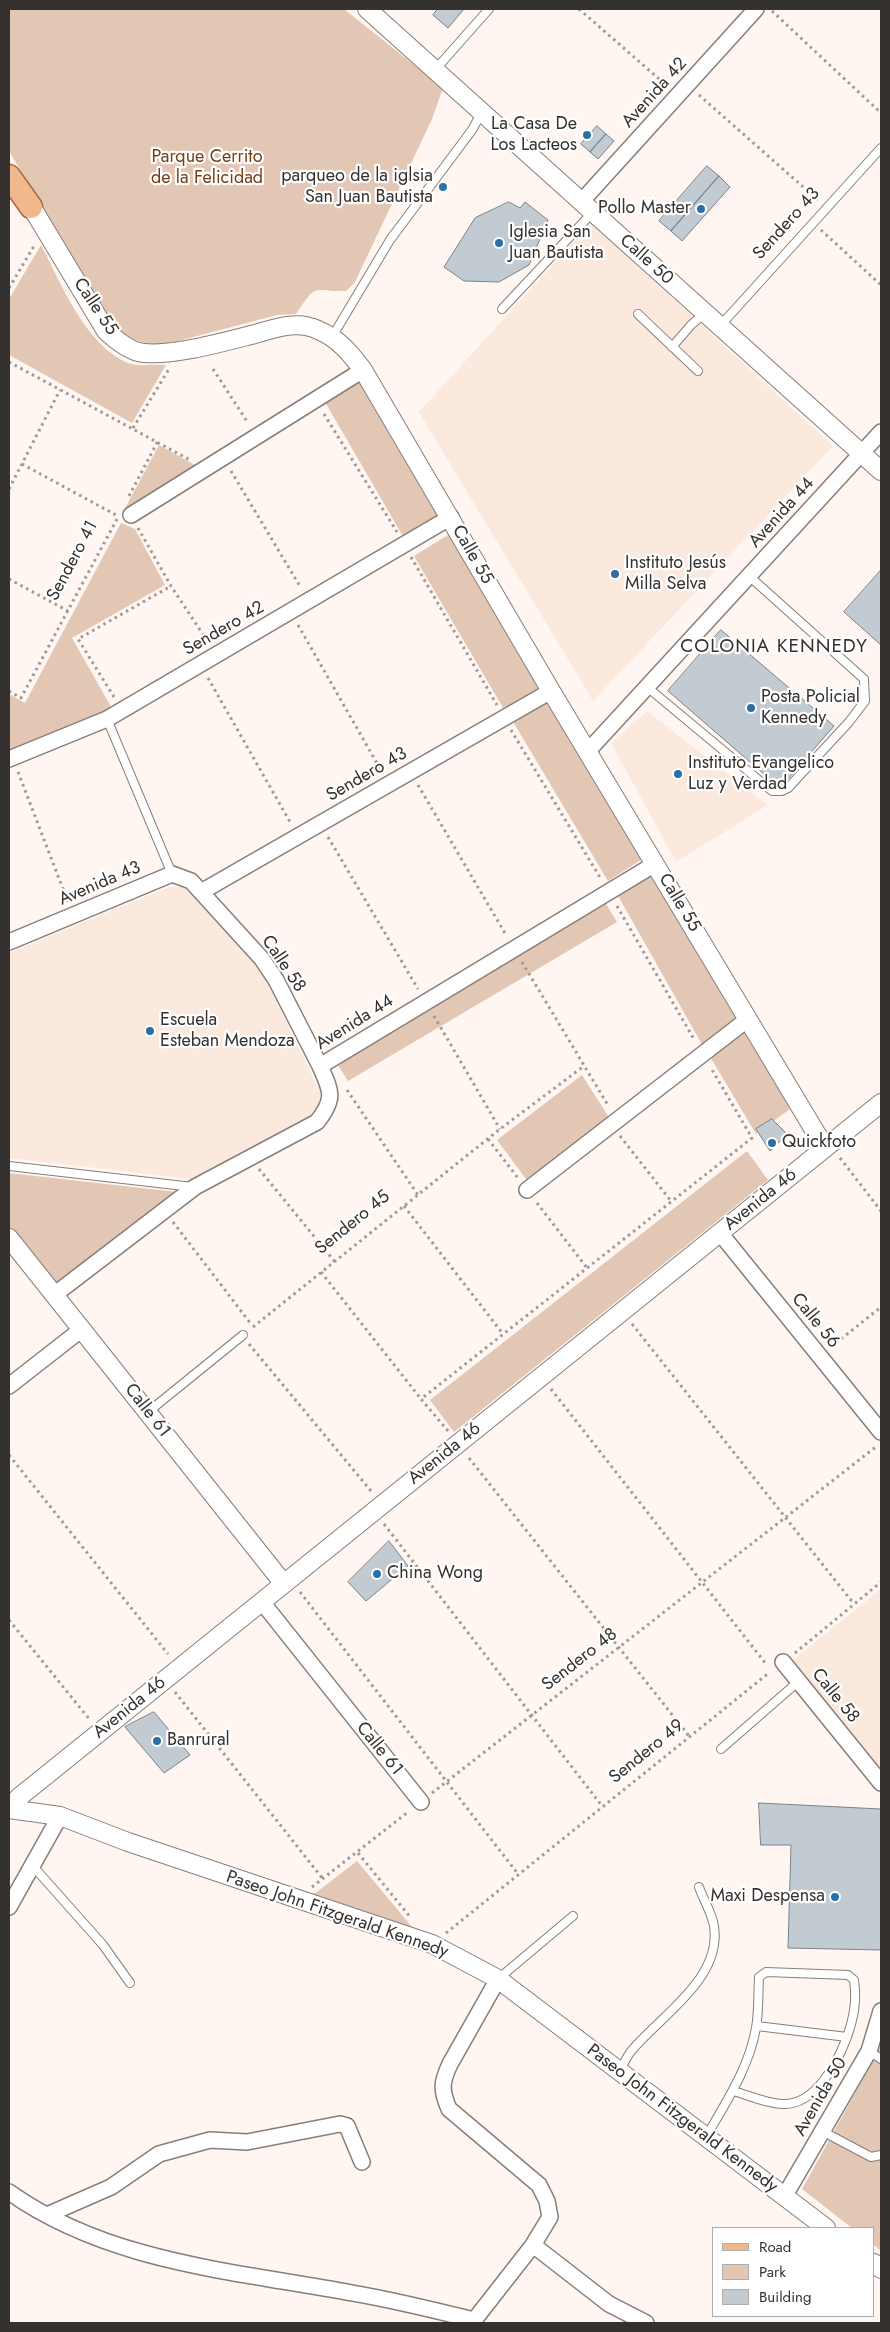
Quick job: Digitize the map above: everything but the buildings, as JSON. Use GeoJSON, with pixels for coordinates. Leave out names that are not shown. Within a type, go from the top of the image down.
{"type":"FeatureCollection","features":[{"type":"Feature","properties":{"kind":"main road"},"geometry":{"type":"LineString","coordinates":[[9,176],[31,207]]}},
{"type":"Feature","properties":{"kind":"street","name":"Calle 50"},"geometry":{"type":"LineString","coordinates":[[367,9],[881,471]]}},
{"type":"Feature","properties":{"kind":"street","name":"Avenida 42"},"geometry":{"type":"LineString","coordinates":[[587,207],[677,96],[756,9]]}},
{"type":"Feature","properties":{"kind":"street","name":"Calle 55"},"geometry":{"type":"LineString","coordinates":[[9,167],[106,331],[119,343],[134,351],[158,355],[232,340],[278,327],[299,325],[317,329],[332,337],[350,352],[364,370],[551,691],[748,1019],[828,1146]]}},
{"type":"Feature","properties":{"kind":"street"},"geometry":{"type":"LineString","coordinates":[[129,520],[257,436],[364,370]]}},
{"type":"Feature","properties":{"kind":"street","name":"Avenida 44"},"geometry":{"type":"LineString","coordinates":[[588,751],[881,432]]}},
{"type":"Feature","properties":{"kind":"street","name":"Sendero 42"},"geometry":{"type":"LineString","coordinates":[[11,759],[107,719],[451,517]]}},
{"type":"Feature","properties":{"kind":"street","name":"Sendero 43"},"geometry":{"type":"LineString","coordinates":[[201,892],[551,691]]}},
{"type":"Feature","properties":{"kind":"street","name":"Avenida 44"},"geometry":{"type":"LineString","coordinates":[[54,1295],[195,1187],[317,1122],[328,1108],[330,1090],[324,1064],[655,864]]}},
{"type":"Feature","properties":{"kind":"street"},"geometry":{"type":"LineString","coordinates":[[172,874],[192,881],[201,892]]}},
{"type":"Feature","properties":{"kind":"street","name":"Avenida 43"},"geometry":{"type":"LineString","coordinates":[[9,942],[172,874]]}},
{"type":"Feature","properties":{"kind":"street","name":"Calle 58"},"geometry":{"type":"LineString","coordinates":[[201,892],[262,959],[324,1064]]}},
{"type":"Feature","properties":{"kind":"street"},"geometry":{"type":"LineString","coordinates":[[527,1190],[748,1019]]}},
{"type":"Feature","properties":{"kind":"street","name":"Avenida 46"},"geometry":{"type":"LineString","coordinates":[[12,1809],[18,1798],[881,1103]]}},
{"type":"Feature","properties":{"kind":"street","name":"Calle 56"},"geometry":{"type":"LineString","coordinates":[[720,1233],[881,1432]]}},
{"type":"Feature","properties":{"kind":"street","name":"Calle 61"},"geometry":{"type":"LineString","coordinates":[[9,1238],[287,1582]]}},
{"type":"Feature","properties":{"kind":"street"},"geometry":{"type":"LineString","coordinates":[[9,1386],[82,1329]]}},
{"type":"Feature","properties":{"kind":"street","name":"Calle 61"},"geometry":{"type":"LineString","coordinates":[[262,1602],[421,1802]]}},
{"type":"Feature","properties":{"kind":"street","name":"Calle 58"},"geometry":{"type":"LineString","coordinates":[[778,1666],[799,1681],[880,1777]]}},
{"type":"Feature","properties":{"kind":"street","name":"Paseo John Fitzgerald Kennedy"},"geometry":{"type":"LineString","coordinates":[[12,1809],[60,1816],[128,1842],[432,1944],[498,1979],[825,2227]]}},
{"type":"Feature","properties":{"kind":"street"},"geometry":{"type":"LineString","coordinates":[[9,1908],[60,1816]]}},
{"type":"Feature","properties":{"kind":"street"},"geometry":{"type":"LineString","coordinates":[[9,2195],[47,2216],[98,2239],[175,2263],[430,2308],[473,2322],[533,2245],[550,2218],[547,2201],[539,2185],[449,2109],[442,2093],[443,2078],[498,1979]]}},
{"type":"Feature","properties":{"kind":"street","name":"Avenida 50"},"geometry":{"type":"LineString","coordinates":[[784,2198],[822,2131],[875,2055],[881,2011]]}},
{"type":"Feature","properties":{"kind":"street"},"geometry":{"type":"LineString","coordinates":[[47,2216],[111,2187],[159,2154],[210,2140],[247,2142],[340,2124],[346,2126],[362,2162]]}},
{"type":"Feature","properties":{"kind":"street"},"geometry":{"type":"LineString","coordinates":[[533,2245],[609,2304],[646,2323]]}},
{"type":"Feature","properties":{"kind":"lane"},"geometry":{"type":"LineString","coordinates":[[435,70],[489,9]]}},
{"type":"Feature","properties":{"kind":"lane"},"geometry":{"type":"LineString","coordinates":[[332,337],[390,240],[472,130],[482,112]]}},
{"type":"Feature","properties":{"kind":"lane","name":"Sendero 43"},"geometry":{"type":"LineString","coordinates":[[720,326],[881,148]]}},
{"type":"Feature","properties":{"kind":"lane"},"geometry":{"type":"LineString","coordinates":[[502,309],[587,207]]}},
{"type":"Feature","properties":{"kind":"lane"},"geometry":{"type":"LineString","coordinates":[[672,347],[691,325],[705,313]]}},
{"type":"Feature","properties":{"kind":"lane"},"geometry":{"type":"LineString","coordinates":[[638,314],[698,371]]}},
{"type":"Feature","properties":{"kind":"lane"},"geometry":{"type":"LineString","coordinates":[[647,687],[772,791],[782,791],[788,788],[850,722],[865,701],[864,680],[749,576]]}},
{"type":"Feature","properties":{"kind":"lane"},"geometry":{"type":"LineString","coordinates":[[107,719],[172,874]]}},
{"type":"Feature","properties":{"kind":"lane"},"geometry":{"type":"LineString","coordinates":[[9,1166],[195,1187]]}},
{"type":"Feature","properties":{"kind":"lane"},"geometry":{"type":"LineString","coordinates":[[148,1412],[243,1335]]}},
{"type":"Feature","properties":{"kind":"lane"},"geometry":{"type":"LineString","coordinates":[[721,1749],[799,1681]]}},
{"type":"Feature","properties":{"kind":"lane"},"geometry":{"type":"LineString","coordinates":[[32,1865],[103,1945],[130,1983]]}},
{"type":"Feature","properties":{"kind":"lane"},"geometry":{"type":"LineString","coordinates":[[619,2072],[631,2050],[666,2014],[690,1993],[712,1958],[714,1926],[699,1887]]}},
{"type":"Feature","properties":{"kind":"lane"},"geometry":{"type":"LineString","coordinates":[[498,1979],[573,1916]]}},
{"type":"Feature","properties":{"kind":"lane"},"geometry":{"type":"LineString","coordinates":[[705,2138],[733,2090],[750,2052],[757,2026],[759,1977],[766,1972],[848,1975],[854,1980],[856,1993],[855,2014],[840,2055],[821,2083],[803,2099],[793,2103],[780,2104],[733,2090]]}},
{"type":"Feature","properties":{"kind":"lane"},"geometry":{"type":"LineString","coordinates":[[757,2026],[847,2038]]}},
{"type":"Feature","properties":{"kind":"lane"},"geometry":{"type":"LineString","coordinates":[[822,2131],[871,2157],[881,2155]]}},
{"type":"Feature","properties":{"kind":"path"},"geometry":{"type":"LineString","coordinates":[[580,9],[677,96]]}},
{"type":"Feature","properties":{"kind":"path"},"geometry":{"type":"LineString","coordinates":[[770,9],[881,113]]}},
{"type":"Feature","properties":{"kind":"path"},"geometry":{"type":"LineString","coordinates":[[688,84],[826,208]]}},
{"type":"Feature","properties":{"kind":"path"},"geometry":{"type":"LineString","coordinates":[[813,223],[881,285]]}},
{"type":"Feature","properties":{"kind":"path"},"geometry":{"type":"LineString","coordinates":[[9,288],[44,228]]}},
{"type":"Feature","properties":{"kind":"path"},"geometry":{"type":"LineString","coordinates":[[133,428],[180,350]]}},
{"type":"Feature","properties":{"kind":"path"},"geometry":{"type":"LineString","coordinates":[[9,362],[206,469]]}},
{"type":"Feature","properties":{"kind":"path"},"geometry":{"type":"LineString","coordinates":[[213,369],[257,436]]}},
{"type":"Feature","properties":{"kind":"path"},"geometry":{"type":"LineString","coordinates":[[9,489],[60,390]]}},
{"type":"Feature","properties":{"kind":"path"},"geometry":{"type":"LineString","coordinates":[[316,400],[404,545],[752,1138],[421,1399]]}},
{"type":"Feature","properties":{"kind":"path"},"geometry":{"type":"LineString","coordinates":[[127,500],[158,442]]}},
{"type":"Feature","properties":{"kind":"path"},"geometry":{"type":"LineString","coordinates":[[223,458],[309,601]]}},
{"type":"Feature","properties":{"kind":"path"},"geometry":{"type":"LineString","coordinates":[[22,464],[129,520],[217,655]]}},
{"type":"Feature","properties":{"kind":"path","name":"Sendero 41"},"geometry":{"type":"LineString","coordinates":[[9,691],[21,698],[68,611],[129,520]]}},
{"type":"Feature","properties":{"kind":"path"},"geometry":{"type":"LineString","coordinates":[[9,579],[68,611]]}},
{"type":"Feature","properties":{"kind":"path"},"geometry":{"type":"LineString","coordinates":[[122,710],[78,639],[171,586]]}},
{"type":"Feature","properties":{"kind":"path"},"geometry":{"type":"LineString","coordinates":[[290,611],[389,784]]}},
{"type":"Feature","properties":{"kind":"path"},"geometry":{"type":"LineString","coordinates":[[200,664],[298,837]]}},
{"type":"Feature","properties":{"kind":"path"},"geometry":{"type":"LineString","coordinates":[[11,759],[74,915]]}},
{"type":"Feature","properties":{"kind":"path"},"geometry":{"type":"LineString","coordinates":[[410,772],[584,1066],[613,1122],[671,1202]]}},
{"type":"Feature","properties":{"kind":"path"},"geometry":{"type":"LineString","coordinates":[[320,824],[500,1129]]}},
{"type":"Feature","properties":{"kind":"path"},"geometry":{"type":"LineString","coordinates":[[324,1064],[418,1195]]}},
{"type":"Feature","properties":{"kind":"path","name":"Sendero 45"},"geometry":{"type":"LineString","coordinates":[[243,1335],[500,1129],[584,1066]]}},
{"type":"Feature","properties":{"kind":"path"},"geometry":{"type":"LineString","coordinates":[[828,1146],[881,1211]]}},
{"type":"Feature","properties":{"kind":"path"},"geometry":{"type":"LineString","coordinates":[[250,1158],[334,1262]]}},
{"type":"Feature","properties":{"kind":"path"},"geometry":{"type":"LineString","coordinates":[[404,1206],[503,1334]]}},
{"type":"Feature","properties":{"kind":"path"},"geometry":{"type":"LineString","coordinates":[[164,1211],[253,1327]]}},
{"type":"Feature","properties":{"kind":"path"},"geometry":{"type":"LineString","coordinates":[[321,1272],[689,1736]]}},
{"type":"Feature","properties":{"kind":"path"},"geometry":{"type":"LineString","coordinates":[[819,1356],[881,1307]]}},
{"type":"Feature","properties":{"kind":"path"},"geometry":{"type":"LineString","coordinates":[[622,1312],[854,1604]]}},
{"type":"Feature","properties":{"kind":"path"},"geometry":{"type":"LineString","coordinates":[[243,1335],[378,1508],[602,1806]]}},
{"type":"Feature","properties":{"kind":"path"},"geometry":{"type":"LineString","coordinates":[[541,1377],[702,1582],[778,1666]]}},
{"type":"Feature","properties":{"kind":"path","name":"Sendero 48"},"geometry":{"type":"LineString","coordinates":[[296,1899],[358,1853],[881,1442]]}},
{"type":"Feature","properties":{"kind":"path"},"geometry":{"type":"LineString","coordinates":[[9,1455],[180,1668]]}},
{"type":"Feature","properties":{"kind":"path"},"geometry":{"type":"LineString","coordinates":[[287,1582],[518,1874]]}},
{"type":"Feature","properties":{"kind":"path","name":"Sendero 49"},"geometry":{"type":"LineString","coordinates":[[432,1944],[881,1582]]}},
{"type":"Feature","properties":{"kind":"path"},"geometry":{"type":"LineString","coordinates":[[9,1620],[100,1733]]}},
{"type":"Feature","properties":{"kind":"path"},"geometry":{"type":"LineString","coordinates":[[165,1680],[323,1879]]}},
{"type":"Feature","properties":{"kind":"path"},"geometry":{"type":"LineString","coordinates":[[358,1853],[432,1944]]}},
{"type":"Feature","properties":{"kind":"shaded area","name":"Instituto Jesús Milla Selva"},"geometry":{"type":"Polygon","coordinates":[[[591,223],[833,446],[593,701],[419,412],[591,223]]]}},
{"type":"Feature","properties":{"kind":"shaded area","name":"Instituto Evangelico Luz y Verdad"},"geometry":{"type":"Polygon","coordinates":[[[647,711],[768,805],[676,862],[611,743],[647,711]]]}},
{"type":"Feature","properties":{"kind":"shaded area","name":"Escuela Esteban Mendoza"},"geometry":{"type":"Polygon","coordinates":[[[169,887],[180,887],[192,895],[261,970],[320,1092],[322,1100],[320,1108],[312,1115],[192,1179],[9,1158],[9,953],[169,887]]]}},
{"type":"Feature","properties":{"kind":"shaded area"},"geometry":{"type":"Polygon","coordinates":[[[881,1589],[881,1764],[877,1767],[789,1663],[881,1589]]]}},
{"type":"Feature","properties":{"kind":"green space","name":"Parque Cerrito de la Felicidad"},"geometry":{"type":"Polygon","coordinates":[[[9,9],[344,9],[443,88],[432,119],[355,282],[346,291],[316,290],[312,292],[296,314],[277,315],[163,345],[147,343],[126,335],[108,318],[9,151],[9,9]]]}},
{"type":"Feature","properties":{"kind":"green space"},"geometry":{"type":"Polygon","coordinates":[[[41,245],[76,312],[99,342],[113,354],[128,363],[166,365],[132,423],[9,355],[9,299],[41,245]]]}},
{"type":"Feature","properties":{"kind":"green space"},"geometry":{"type":"Polygon","coordinates":[[[363,380],[446,522],[408,545],[325,402],[363,380]]]}},
{"type":"Feature","properties":{"kind":"green space"},"geometry":{"type":"Polygon","coordinates":[[[159,445],[202,469],[133,522],[122,514],[159,445]]]}},
{"type":"Feature","properties":{"kind":"green space"},"geometry":{"type":"Polygon","coordinates":[[[121,523],[135,529],[165,585],[72,638],[118,719],[9,765],[9,694],[25,703],[121,523]]]}},
{"type":"Feature","properties":{"kind":"green space"},"geometry":{"type":"Polygon","coordinates":[[[451,533],[541,691],[506,713],[414,556],[451,533]]]}},
{"type":"Feature","properties":{"kind":"green space"},"geometry":{"type":"Polygon","coordinates":[[[547,700],[644,858],[608,881],[512,720],[547,700]]]}},
{"type":"Feature","properties":{"kind":"green space"},"geometry":{"type":"Polygon","coordinates":[[[653,872],[741,1016],[704,1048],[617,894],[653,872]]]}},
{"type":"Feature","properties":{"kind":"green space"},"geometry":{"type":"Polygon","coordinates":[[[605,902],[617,922],[348,1081],[336,1062],[605,902]]]}},
{"type":"Feature","properties":{"kind":"green space"},"geometry":{"type":"Polygon","coordinates":[[[746,1026],[794,1106],[756,1134],[709,1055],[746,1026]]]}},
{"type":"Feature","properties":{"kind":"green space"},"geometry":{"type":"Polygon","coordinates":[[[582,1075],[610,1119],[529,1183],[497,1140],[582,1075]]]}},
{"type":"Feature","properties":{"kind":"green space"},"geometry":{"type":"Polygon","coordinates":[[[747,1151],[768,1180],[454,1432],[430,1400],[747,1151]]]}},
{"type":"Feature","properties":{"kind":"green space"},"geometry":{"type":"Polygon","coordinates":[[[9,1173],[177,1192],[55,1286],[9,1228],[9,1173]]]}},
{"type":"Feature","properties":{"kind":"green space"},"geometry":{"type":"Polygon","coordinates":[[[357,1861],[417,1933],[313,1895],[357,1861]]]}},
{"type":"Feature","properties":{"kind":"green space"},"geometry":{"type":"Polygon","coordinates":[[[881,2038],[881,2251],[875,2246],[875,2227],[851,2227],[802,2189],[874,2059],[881,2038]]]}},
{"type":"Feature","properties":{"kind":"place","name":"La Casa De Los Lacteos"},"geometry":{"type":"Point","coordinates":[587,135]}},
{"type":"Feature","properties":{"kind":"place","name":"parqueo de la iglsia San Juan Bautista"},"geometry":{"type":"Point","coordinates":[443,187]}},
{"type":"Feature","properties":{"kind":"place","name":"Pollo Master"},"geometry":{"type":"Point","coordinates":[701,209]}},
{"type":"Feature","properties":{"kind":"place","name":"Iglesia San Juan Bautista"},"geometry":{"type":"Point","coordinates":[499,243]}},
{"type":"Feature","properties":{"kind":"place","name":"Instituto Jesús Milla Selva"},"geometry":{"type":"Point","coordinates":[615,574]}},
{"type":"Feature","properties":{"kind":"place","name":"Posta Policial Kennedy"},"geometry":{"type":"Point","coordinates":[751,708]}},
{"type":"Feature","properties":{"kind":"place","name":"Instituto Evangelico Luz y Verdad"},"geometry":{"type":"Point","coordinates":[678,774]}},
{"type":"Feature","properties":{"kind":"place","name":"Escuela Esteban Mendoza"},"geometry":{"type":"Point","coordinates":[150,1031]}},
{"type":"Feature","properties":{"kind":"place","name":"Quickfoto"},"geometry":{"type":"Point","coordinates":[772,1143]}},
{"type":"Feature","properties":{"kind":"place","name":"China Wong"},"geometry":{"type":"Point","coordinates":[377,1574]}},
{"type":"Feature","properties":{"kind":"place","name":"Banrural"},"geometry":{"type":"Point","coordinates":[157,1741]}},
{"type":"Feature","properties":{"kind":"place","name":"Maxi Despensa"},"geometry":{"type":"Point","coordinates":[835,1897]}},
{"type":"Feature","properties":{"kind":"district","name":"COLONIA KENNEDY"},"geometry":{"type":"Point","coordinates":[774,647]}}]}
